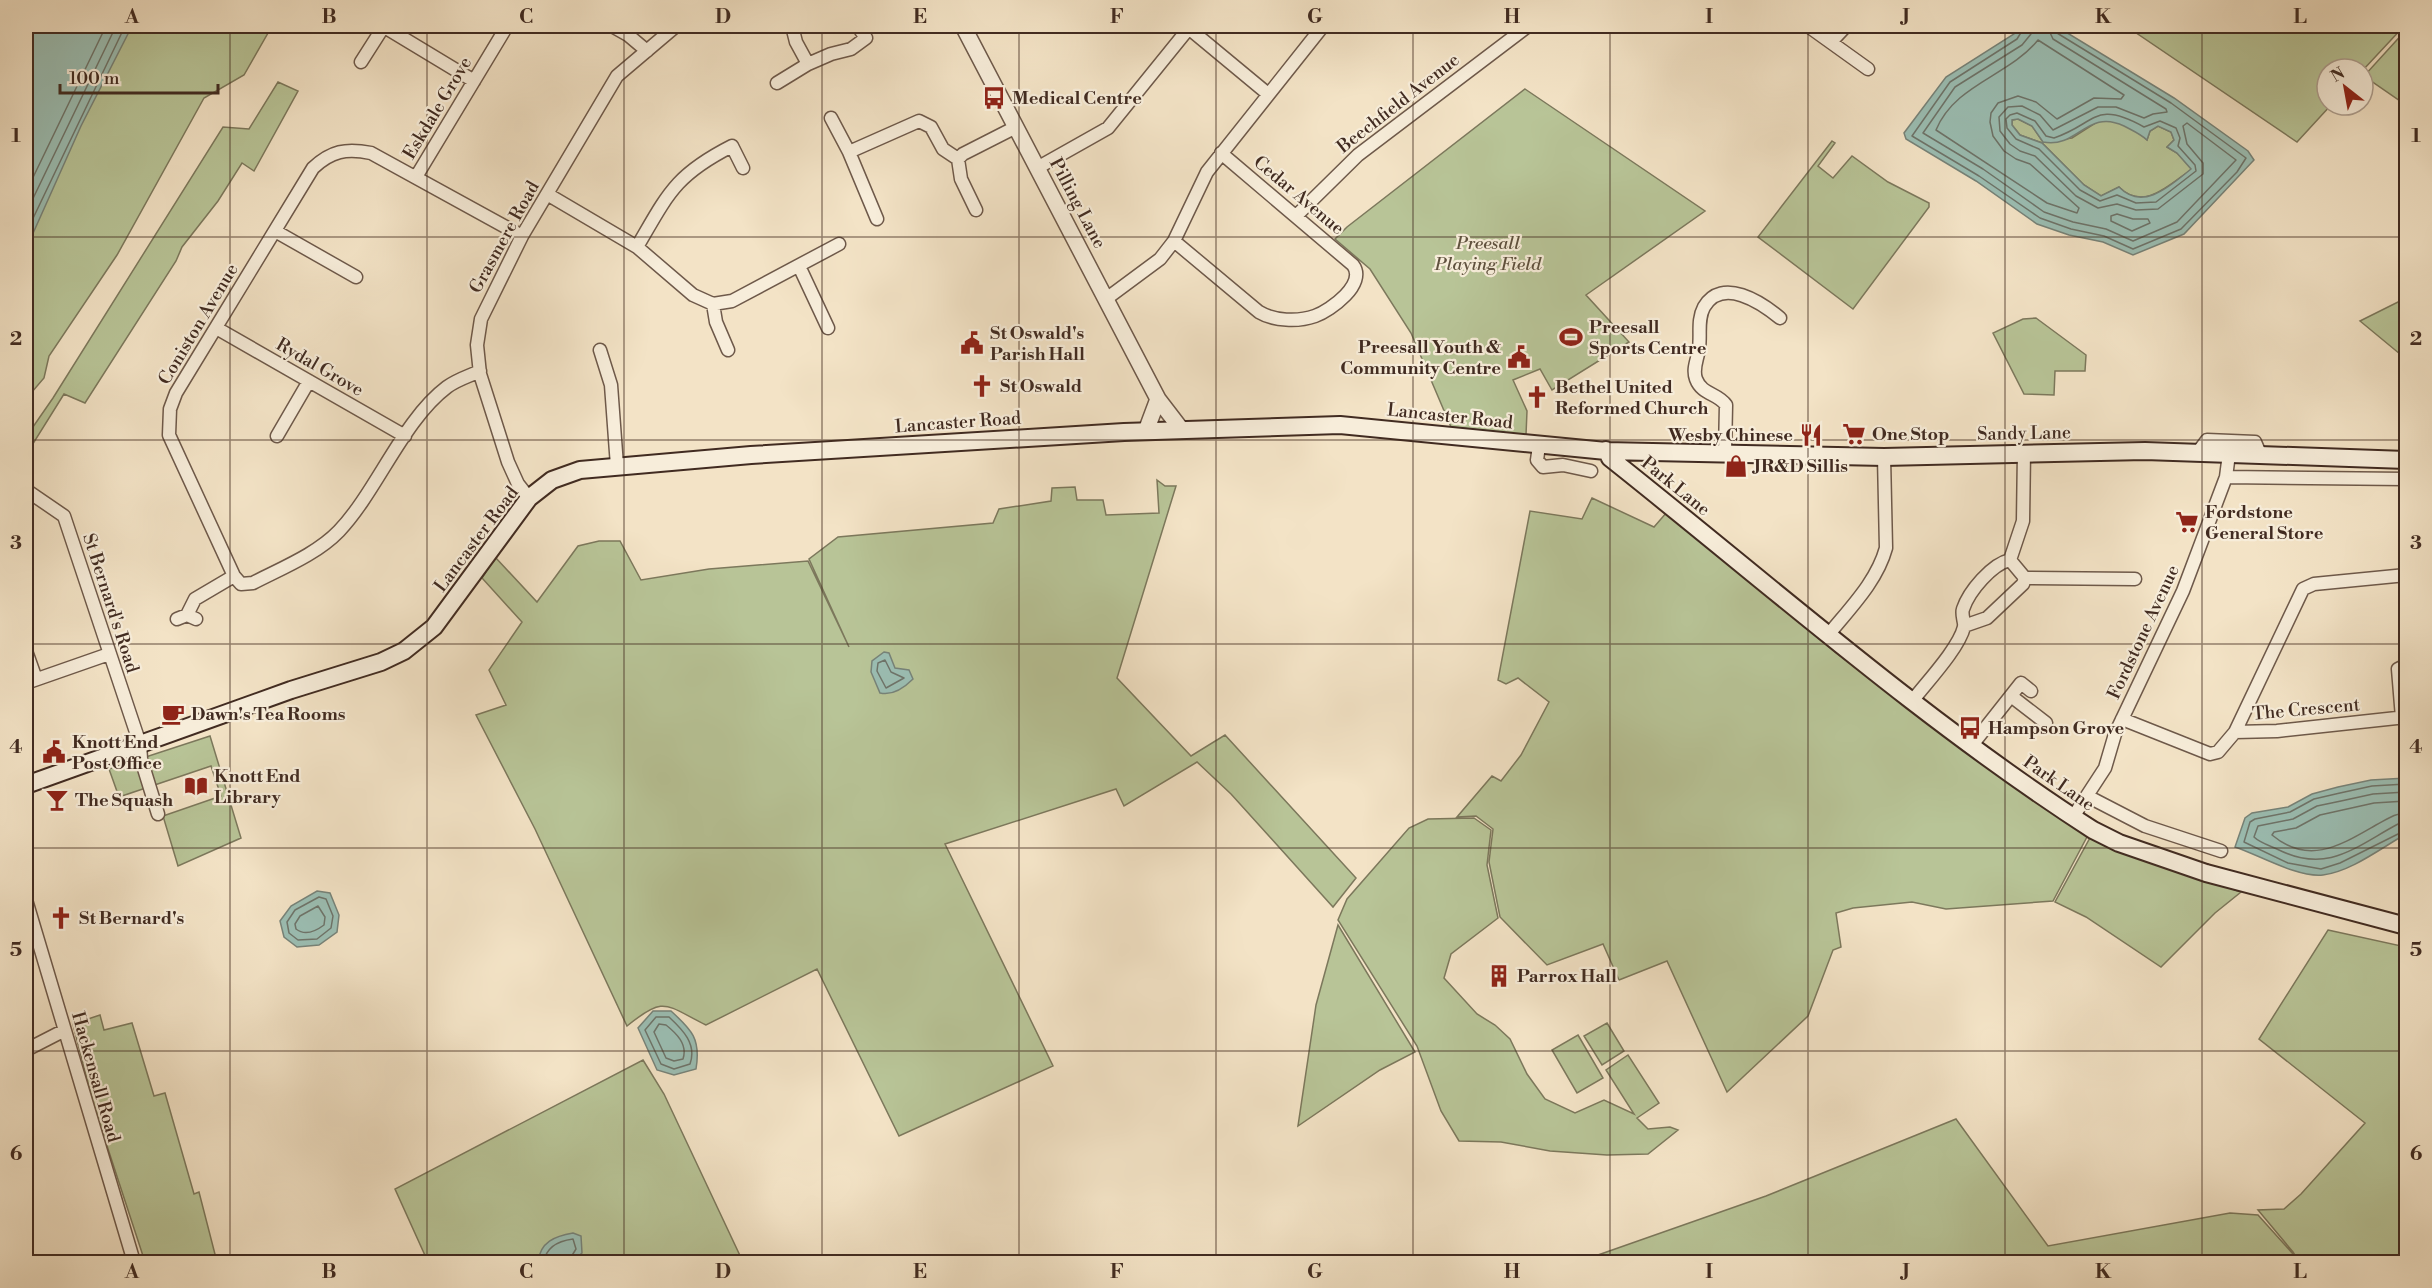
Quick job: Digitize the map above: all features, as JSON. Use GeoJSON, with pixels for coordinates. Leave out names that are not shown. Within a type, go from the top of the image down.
{"type":"FeatureCollection","features":[{"type":"Feature","properties":{"kind":"main road","name":"Lancaster Road"},"geometry":{"type":"LineString","coordinates":[[26,785],[291,690],[381,662],[417,644],[434,627],[529,498],[552,480],[580,470],[1146,431],[1362,426],[1539,446],[1606,450]]}},
{"type":"Feature","properties":{"kind":"main road","name":"Sandy Lane"},"geometry":{"type":"LineString","coordinates":[[1606,450],[1884,457],[2024,452],[2198,452],[2406,460]]}},
{"type":"Feature","properties":{"kind":"main road","name":"Park Lane"},"geometry":{"type":"LineString","coordinates":[[1606,450],[1610,458],[1913,700],[2073,817],[2106,837],[2173,862],[2406,926]]}},
{"type":"Feature","properties":{"kind":"main road"},"geometry":{"type":"LineString","coordinates":[[1637,479],[1641,475],[1644,450]]}},
{"type":"Feature","properties":{"kind":"street"},"geometry":{"type":"LineString","coordinates":[[361,62],[384,26],[474,81]]}},
{"type":"Feature","properties":{"kind":"street","name":"Eskdale Grove"},"geometry":{"type":"LineString","coordinates":[[417,177],[507,26]]}},
{"type":"Feature","properties":{"kind":"street"},"geometry":{"type":"LineString","coordinates":[[612,26],[628,34],[647,51]]}},
{"type":"Feature","properties":{"kind":"street","name":"Grasmere Road"},"geometry":{"type":"LineString","coordinates":[[529,498],[518,484],[508,462],[480,371],[477,345],[481,319],[522,236],[617,76],[676,26]]}},
{"type":"Feature","properties":{"kind":"street"},"geometry":{"type":"LineString","coordinates":[[792,26],[796,42],[807,64]]}},
{"type":"Feature","properties":{"kind":"street","name":"Pilling Lane"},"geometry":{"type":"LineString","coordinates":[[963,26],[1176,430]]}},
{"type":"Feature","properties":{"kind":"street"},"geometry":{"type":"LineString","coordinates":[[1106,299],[1160,259],[1174,241],[1207,172],[1323,26]]}},
{"type":"Feature","properties":{"kind":"street","name":"Beechfield Avenue"},"geometry":{"type":"LineString","coordinates":[[1297,215],[1358,154],[1528,26]]}},
{"type":"Feature","properties":{"kind":"street"},"geometry":{"type":"LineString","coordinates":[[1808,26],[1869,69]]}},
{"type":"Feature","properties":{"kind":"street"},"geometry":{"type":"LineString","coordinates":[[1831,42],[1846,26]]}},
{"type":"Feature","properties":{"kind":"street"},"geometry":{"type":"LineString","coordinates":[[1037,168],[1108,128],[1187,27],[1268,94]]}},
{"type":"Feature","properties":{"kind":"street"},"geometry":{"type":"LineString","coordinates":[[777,83],[807,64],[851,49],[867,36]]}},
{"type":"Feature","properties":{"kind":"street"},"geometry":{"type":"LineString","coordinates":[[831,118],[849,152],[877,219]]}},
{"type":"Feature","properties":{"kind":"street"},"geometry":{"type":"LineString","coordinates":[[849,152],[918,122],[931,127],[943,149],[958,159],[961,179],[976,210]]}},
{"type":"Feature","properties":{"kind":"street"},"geometry":{"type":"LineString","coordinates":[[958,159],[963,154],[1016,127]]}},
{"type":"Feature","properties":{"kind":"street"},"geometry":{"type":"LineString","coordinates":[[637,247],[671,190],[685,174],[730,142],[743,168]]}},
{"type":"Feature","properties":{"kind":"street","name":"Coniston Avenue"},"geometry":{"type":"LineString","coordinates":[[234,576],[169,435],[170,409],[176,393],[218,329],[313,168],[325,157],[340,150],[355,149],[371,153],[522,236]]}},
{"type":"Feature","properties":{"kind":"street","name":"Cedar Avenue"},"geometry":{"type":"LineString","coordinates":[[1174,241],[1259,312],[1275,319],[1307,318],[1324,311],[1352,289],[1357,275],[1353,265],[1297,215],[1221,153]]}},
{"type":"Feature","properties":{"kind":"street"},"geometry":{"type":"LineString","coordinates":[[548,195],[637,247],[693,294],[713,304],[723,305],[732,301],[839,244]]}},
{"type":"Feature","properties":{"kind":"street"},"geometry":{"type":"LineString","coordinates":[[275,231],[356,278]]}},
{"type":"Feature","properties":{"kind":"street"},"geometry":{"type":"LineString","coordinates":[[799,266],[828,328]]}},
{"type":"Feature","properties":{"kind":"street"},"geometry":{"type":"LineString","coordinates":[[1725,452],[1726,405],[1721,399],[1702,389],[1695,374],[1699,350],[1699,326],[1704,307],[1719,295],[1739,294],[1761,303],[1780,318]]}},
{"type":"Feature","properties":{"kind":"street"},"geometry":{"type":"LineString","coordinates":[[713,304],[716,322],[728,350]]}},
{"type":"Feature","properties":{"kind":"street","name":"Rydal Grove"},"geometry":{"type":"LineString","coordinates":[[218,329],[405,436]]}},
{"type":"Feature","properties":{"kind":"street"},"geometry":{"type":"LineString","coordinates":[[600,350],[611,385],[617,466]]}},
{"type":"Feature","properties":{"kind":"street"},"geometry":{"type":"LineString","coordinates":[[187,618],[195,599],[234,576],[241,584],[253,583],[328,542],[342,528],[405,436],[437,395],[449,386],[480,371]]}},
{"type":"Feature","properties":{"kind":"street"},"geometry":{"type":"LineString","coordinates":[[277,436],[309,381]]}},
{"type":"Feature","properties":{"kind":"street"},"geometry":{"type":"LineString","coordinates":[[1146,431],[1158,399]]}},
{"type":"Feature","properties":{"kind":"street"},"geometry":{"type":"LineString","coordinates":[[2198,452],[2207,440],[2255,442],[2261,456]]}},
{"type":"Feature","properties":{"kind":"street"},"geometry":{"type":"LineString","coordinates":[[1539,446],[1539,465],[1549,468],[1568,465],[1591,471]]}},
{"type":"Feature","properties":{"kind":"street"},"geometry":{"type":"LineString","coordinates":[[1913,700],[1947,656],[1964,626],[1963,609],[1970,597],[1995,567],[2010,560],[2023,521],[2024,452]]}},
{"type":"Feature","properties":{"kind":"street","name":"Fordstone Avenue"},"geometry":{"type":"LineString","coordinates":[[2073,817],[2105,768],[2110,746],[2183,591],[2226,477],[2229,454]]}},
{"type":"Feature","properties":{"kind":"street"},"geometry":{"type":"LineString","coordinates":[[1829,634],[1868,586],[1882,561],[1886,548],[1884,457]]}},
{"type":"Feature","properties":{"kind":"street"},"geometry":{"type":"LineString","coordinates":[[2226,477],[2406,478]]}},
{"type":"Feature","properties":{"kind":"street","name":"St Bernard's Road"},"geometry":{"type":"LineString","coordinates":[[26,490],[64,516],[141,744],[141,759],[158,814]]}},
{"type":"Feature","properties":{"kind":"street"},"geometry":{"type":"LineString","coordinates":[[2010,560],[2025,578],[2135,579]]}},
{"type":"Feature","properties":{"kind":"street"},"geometry":{"type":"LineString","coordinates":[[2235,732],[2303,589],[2314,584],[2406,575]]}},
{"type":"Feature","properties":{"kind":"street"},"geometry":{"type":"LineString","coordinates":[[1964,626],[1987,618],[2023,584],[2025,578]]}},
{"type":"Feature","properties":{"kind":"street"},"geometry":{"type":"LineString","coordinates":[[26,651],[31,681],[109,654]]}},
{"type":"Feature","properties":{"kind":"street","name":"The Crescent"},"geometry":{"type":"LineString","coordinates":[[2122,719],[2210,754],[2218,752],[2235,732],[2259,732],[2404,717],[2398,669],[2406,664]]}},
{"type":"Feature","properties":{"kind":"street"},"geometry":{"type":"LineString","coordinates":[[1972,745],[2021,683],[2031,691]]}},
{"type":"Feature","properties":{"kind":"street"},"geometry":{"type":"LineString","coordinates":[[2011,696],[2046,723]]}},
{"type":"Feature","properties":{"kind":"street","name":"Park Lane"},"geometry":{"type":"LineString","coordinates":[[2087,796],[2145,826],[2221,851]]}},
{"type":"Feature","properties":{"kind":"street","name":"Hackensall Road"},"geometry":{"type":"LineString","coordinates":[[26,900],[63,1031],[134,1263]]}},
{"type":"Feature","properties":{"kind":"street"},"geometry":{"type":"LineString","coordinates":[[26,1050],[63,1031]]}},
{"type":"Feature","properties":{"kind":"green space"},"geometry":{"type":"Polygon","coordinates":[[[26,26],[272,26],[244,75],[204,98],[117,255],[49,356],[44,378],[26,399],[26,26]]]}},
{"type":"Feature","properties":{"kind":"green space"},"geometry":{"type":"Polygon","coordinates":[[[2126,26],[2404,26],[2375,57],[2315,57],[2315,117],[2320,117],[2297,142],[2126,26]]]}},
{"type":"Feature","properties":{"kind":"green space"},"geometry":{"type":"Polygon","coordinates":[[[2406,30],[2406,105],[2375,84],[2375,64],[2406,30]]]}},
{"type":"Feature","properties":{"kind":"green space"},"geometry":{"type":"Polygon","coordinates":[[[278,82],[298,91],[254,171],[242,163],[218,201],[182,247],[176,261],[85,403],[64,394],[26,455],[26,437],[53,398],[223,127],[249,129],[278,82]]]}},
{"type":"Feature","properties":{"kind":"green space","name":"Preesall Playing Field"},"geometry":{"type":"Polygon","coordinates":[[[1525,89],[1705,211],[1586,295],[1629,342],[1552,390],[1540,369],[1513,380],[1527,411],[1526,435],[1451,427],[1411,333],[1370,269],[1335,239],[1347,227],[1525,89]]]}},
{"type":"Feature","properties":{"kind":"green space"},"geometry":{"type":"Polygon","coordinates":[[[2018,119],[2032,126],[2043,142],[2072,138],[2100,120],[2113,120],[2137,131],[2147,140],[2150,131],[2158,126],[2171,132],[2174,140],[2167,147],[2177,153],[2192,169],[2166,188],[2147,196],[2138,197],[2128,194],[2119,187],[2101,196],[2084,185],[2042,143],[2020,135],[2012,125],[2012,120],[2018,119]]]}},
{"type":"Feature","properties":{"kind":"green space"},"geometry":{"type":"Polygon","coordinates":[[[1832,141],[1835,143],[1818,166],[1833,178],[1852,156],[1888,182],[1929,203],[1929,207],[1853,309],[1758,237],[1832,141]]]}},
{"type":"Feature","properties":{"kind":"green space"},"geometry":{"type":"Polygon","coordinates":[[[2406,298],[2406,359],[2360,321],[2406,298]]]}},
{"type":"Feature","properties":{"kind":"green space"},"geometry":{"type":"Polygon","coordinates":[[[2036,318],[2086,355],[2085,371],[2055,371],[2054,395],[2024,394],[1993,333],[2023,319],[2036,318]]]}},
{"type":"Feature","properties":{"kind":"green space"},"geometry":{"type":"Polygon","coordinates":[[[1157,480],[1165,486],[1176,486],[1117,678],[1191,756],[1225,735],[1356,878],[1333,907],[1231,794],[1197,762],[1124,806],[1116,789],[945,844],[1053,1066],[899,1136],[817,969],[706,1025],[665,1006],[650,1010],[627,1026],[535,829],[476,715],[506,705],[489,670],[522,622],[482,578],[495,557],[537,602],[578,546],[599,541],[620,541],[641,580],[709,569],[808,561],[849,647],[809,559],[838,537],[993,523],[999,509],[1051,501],[1052,488],[1075,487],[1077,500],[1103,500],[1106,515],[1159,513],[1157,480]]]}},
{"type":"Feature","properties":{"kind":"green space"},"geometry":{"type":"Polygon","coordinates":[[[1592,498],[1654,527],[1667,512],[1836,653],[2088,835],[2053,901],[1946,909],[1912,902],[1853,908],[1836,913],[1841,947],[1833,950],[1808,1016],[1727,1092],[1667,961],[1619,980],[1603,944],[1547,965],[1500,917],[1489,862],[1493,829],[1476,816],[1457,817],[1492,776],[1501,781],[1521,755],[1549,702],[1518,678],[1506,684],[1498,680],[1530,511],[1582,519],[1592,498]]]}},
{"type":"Feature","properties":{"kind":"green space"},"geometry":{"type":"Polygon","coordinates":[[[210,736],[241,838],[178,866],[163,816],[221,796],[211,766],[119,797],[109,769],[210,736]]]}},
{"type":"Feature","properties":{"kind":"green space"},"geometry":{"type":"Polygon","coordinates":[[[1474,818],[1491,830],[1487,865],[1498,918],[1451,954],[1444,978],[1477,1014],[1495,1025],[1510,1039],[1527,1074],[1545,1099],[1575,1113],[1604,1100],[1634,1114],[1606,1070],[1628,1055],[1659,1103],[1637,1118],[1648,1129],[1670,1127],[1678,1130],[1648,1154],[1607,1155],[1550,1151],[1501,1142],[1459,1141],[1441,1111],[1417,1046],[1338,920],[1347,899],[1409,828],[1428,819],[1474,818]]]}},
{"type":"Feature","properties":{"kind":"green space"},"geometry":{"type":"Polygon","coordinates":[[[2091,836],[2241,892],[2215,913],[2161,967],[2086,917],[2055,902],[2091,836]]]}},
{"type":"Feature","properties":{"kind":"green space"},"geometry":{"type":"Polygon","coordinates":[[[1338,925],[1415,1052],[1380,1070],[1298,1126],[1316,1005],[1338,925]]]}},
{"type":"Feature","properties":{"kind":"green space"},"geometry":{"type":"Polygon","coordinates":[[[2328,930],[2406,947],[2406,984],[2399,1009],[2406,1012],[2406,1262],[2299,1262],[2258,1210],[2284,1209],[2301,1194],[2365,1123],[2259,1039],[2328,930]]]}},
{"type":"Feature","properties":{"kind":"green space"},"geometry":{"type":"Polygon","coordinates":[[[100,1015],[104,1030],[132,1023],[154,1096],[165,1093],[194,1194],[199,1192],[217,1262],[145,1262],[92,1100],[73,1024],[100,1015]]]}},
{"type":"Feature","properties":{"kind":"green space"},"geometry":{"type":"Polygon","coordinates":[[[1607,1023],[1624,1051],[1602,1065],[1584,1036],[1607,1023]]]}},
{"type":"Feature","properties":{"kind":"green space"},"geometry":{"type":"Polygon","coordinates":[[[1578,1035],[1603,1078],[1577,1093],[1552,1050],[1578,1035]]]}},
{"type":"Feature","properties":{"kind":"green space"},"geometry":{"type":"Polygon","coordinates":[[[643,1060],[664,1094],[743,1262],[428,1262],[395,1189],[643,1060]]]}},
{"type":"Feature","properties":{"kind":"green space"},"geometry":{"type":"Polygon","coordinates":[[[1956,1119],[2048,1246],[2230,1213],[2258,1215],[2293,1254],[2297,1262],[1578,1262],[1766,1196],[1956,1119]]]}},
{"type":"Feature","properties":{"kind":"water"},"geometry":{"type":"Polygon","coordinates":[[[26,26],[132,26],[81,126],[26,249],[26,26]]]}},
{"type":"Feature","properties":{"kind":"water"},"geometry":{"type":"Polygon","coordinates":[[[2021,26],[2056,26],[2174,98],[2248,151],[2254,160],[2184,234],[2133,255],[2103,242],[2069,235],[2037,224],[1976,181],[1906,139],[1904,133],[1946,77],[2014,34],[2021,26]],[[2018,119],[2012,120],[2012,125],[2020,135],[2042,143],[2084,185],[2101,196],[2119,187],[2128,194],[2147,197],[2166,188],[2191,169],[2177,153],[2167,147],[2174,140],[2171,132],[2158,126],[2150,131],[2147,140],[2124,126],[2101,122],[2055,143],[2043,142],[2032,126],[2018,119]]]}},
{"type":"Feature","properties":{"kind":"water"},"geometry":{"type":"Polygon","coordinates":[[[884,652],[889,653],[895,668],[909,670],[913,679],[902,688],[885,694],[880,693],[871,672],[872,661],[884,652]]]}},
{"type":"Feature","properties":{"kind":"water"},"geometry":{"type":"Polygon","coordinates":[[[2406,778],[2406,834],[2345,869],[2323,875],[2302,873],[2235,847],[2245,818],[2252,813],[2288,807],[2312,794],[2338,787],[2371,780],[2406,778]]]}},
{"type":"Feature","properties":{"kind":"water"},"geometry":{"type":"Polygon","coordinates":[[[317,891],[330,893],[339,915],[337,932],[319,945],[297,947],[284,937],[280,921],[291,906],[317,891]]]}},
{"type":"Feature","properties":{"kind":"water"},"geometry":{"type":"Polygon","coordinates":[[[653,1011],[671,1011],[689,1030],[696,1042],[696,1069],[674,1075],[657,1070],[638,1028],[653,1011]]]}},
{"type":"Feature","properties":{"kind":"water"},"geometry":{"type":"Polygon","coordinates":[[[573,1233],[581,1236],[582,1253],[572,1262],[538,1262],[545,1245],[560,1236],[573,1233]]]}},
{"type":"Feature","properties":{"kind":"place","name":"Medical Centre"},"geometry":{"type":"Point","coordinates":[994,98]}},
{"type":"Feature","properties":{"kind":"place","name":"Preesall Sports Centre"},"geometry":{"type":"Point","coordinates":[1571,337]}},
{"type":"Feature","properties":{"kind":"place","name":"St Oswald's Parish Hall"},"geometry":{"type":"Point","coordinates":[972,343]}},
{"type":"Feature","properties":{"kind":"place","name":"Preesall Youth & Community Centre"},"geometry":{"type":"Point","coordinates":[1519,357]}},
{"type":"Feature","properties":{"kind":"place","name":"St Oswald"},"geometry":{"type":"Point","coordinates":[982,386]}},
{"type":"Feature","properties":{"kind":"place","name":"Bethel United Reformed Church"},"geometry":{"type":"Point","coordinates":[1537,397]}},
{"type":"Feature","properties":{"kind":"place","name":"One Stop"},"geometry":{"type":"Point","coordinates":[1854,434]}},
{"type":"Feature","properties":{"kind":"place","name":"Wesby Chinese"},"geometry":{"type":"Point","coordinates":[1811,435]}},
{"type":"Feature","properties":{"kind":"place","name":"JR&D Sillis"},"geometry":{"type":"Point","coordinates":[1736,466]}},
{"type":"Feature","properties":{"kind":"place","name":"Fordstone General Store"},"geometry":{"type":"Point","coordinates":[2187,522]}},
{"type":"Feature","properties":{"kind":"place","name":"Dawn's Tea Rooms"},"geometry":{"type":"Point","coordinates":[173,714]}},
{"type":"Feature","properties":{"kind":"place","name":"Hampson Grove"},"geometry":{"type":"Point","coordinates":[1970,728]}},
{"type":"Feature","properties":{"kind":"place","name":"Knott End Post Office"},"geometry":{"type":"Point","coordinates":[54,752]}},
{"type":"Feature","properties":{"kind":"place","name":"Knott End Library"},"geometry":{"type":"Point","coordinates":[196,786]}},
{"type":"Feature","properties":{"kind":"place","name":"The Squash"},"geometry":{"type":"Point","coordinates":[57,800]}},
{"type":"Feature","properties":{"kind":"place","name":"St Bernard's"},"geometry":{"type":"Point","coordinates":[61,918]}},
{"type":"Feature","properties":{"kind":"place","name":"Parrox Hall"},"geometry":{"type":"Point","coordinates":[1499,976]}}]}
